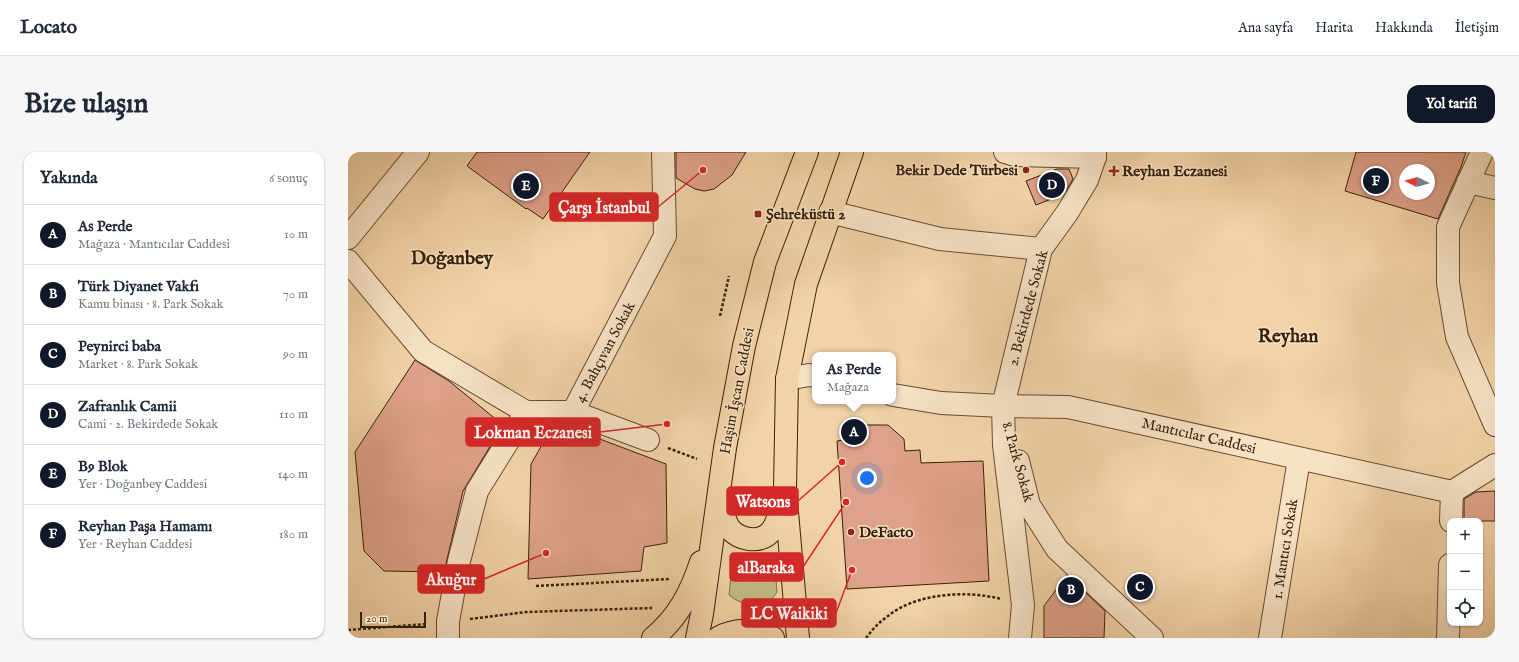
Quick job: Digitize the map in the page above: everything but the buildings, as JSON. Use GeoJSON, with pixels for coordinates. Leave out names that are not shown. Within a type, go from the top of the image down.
{"type":"FeatureCollection","features":[{"type":"Feature","properties":{"kind":"main road","name":"Haşim İşcan Caddesi"},"geometry":{"type":"LineString","coordinates":[[697,638],[702,614],[734,395],[744,346],[765,262],[807,152]]}},
{"type":"Feature","properties":{"kind":"main road"},"geometry":{"type":"LineString","coordinates":[[798,638],[784,489],[787,379],[806,284],[852,152]]}},
{"type":"Feature","properties":{"kind":"main road"},"geometry":{"type":"LineString","coordinates":[[719,495],[726,522],[731,530],[742,538],[756,540],[769,534],[778,521],[784,489]]}},
{"type":"Feature","properties":{"kind":"main road"},"geometry":{"type":"LineString","coordinates":[[653,638],[665,628],[677,614],[695,580],[714,530]]}},
{"type":"Feature","properties":{"kind":"main road"},"geometry":{"type":"LineString","coordinates":[[719,637],[745,630],[764,633],[773,638]]}},
{"type":"Feature","properties":{"kind":"street"},"geometry":{"type":"LineString","coordinates":[[348,238],[418,152]]}},
{"type":"Feature","properties":{"kind":"street","name":"4. Bahçıvan Sokak"},"geometry":{"type":"LineString","coordinates":[[526,412],[573,412],[665,236],[664,152]]}},
{"type":"Feature","properties":{"kind":"street"},"geometry":{"type":"LineString","coordinates":[[1005,152],[1015,155],[1095,155]]}},
{"type":"Feature","properties":{"kind":"street"},"geometry":{"type":"LineString","coordinates":[[1482,152],[1448,227],[1448,283],[1457,337],[1495,425]]}},
{"type":"Feature","properties":{"kind":"street","name":"2. Bekirdede Sokak"},"geometry":{"type":"LineString","coordinates":[[1003,406],[1041,250],[1067,213],[1087,180],[1095,155]]}},
{"type":"Feature","properties":{"kind":"street"},"geometry":{"type":"LineString","coordinates":[[1468,182],[1495,188]]}},
{"type":"Feature","properties":{"kind":"street"},"geometry":{"type":"LineString","coordinates":[[830,212],[940,239],[1041,250]]}},
{"type":"Feature","properties":{"kind":"street"},"geometry":{"type":"LineString","coordinates":[[348,261],[423,351],[526,412],[477,491],[459,561],[448,630]]}},
{"type":"Feature","properties":{"kind":"street"},"geometry":{"type":"LineString","coordinates":[[787,379],[812,376]]}},
{"type":"Feature","properties":{"kind":"street","name":"Mantıcılar Caddesi"},"geometry":{"type":"LineString","coordinates":[[896,396],[941,403],[1068,407],[1452,492]]}},
{"type":"Feature","properties":{"kind":"street"},"geometry":{"type":"LineString","coordinates":[[1003,406],[1004,445],[1023,604],[1020,638]]}},
{"type":"Feature","properties":{"kind":"street","name":"8. Park Sokak"},"geometry":{"type":"LineString","coordinates":[[1003,406],[1029,504],[1057,549],[1152,638]]}},
{"type":"Feature","properties":{"kind":"street"},"geometry":{"type":"LineString","coordinates":[[573,412],[648,440]]}},
{"type":"Feature","properties":{"kind":"street","name":"1. Mantıcı Sokak"},"geometry":{"type":"LineString","coordinates":[[1270,638],[1299,459]]}},
{"type":"Feature","properties":{"kind":"street"},"geometry":{"type":"LineString","coordinates":[[1451,518],[1452,492],[1495,465]]}},
{"type":"Feature","properties":{"kind":"street"},"geometry":{"type":"LineString","coordinates":[[1448,638],[1449,590]]}},
{"type":"Feature","properties":{"kind":"path"},"geometry":{"type":"LineString","coordinates":[[720,316],[729,276]]}},
{"type":"Feature","properties":{"kind":"path"},"geometry":{"type":"LineString","coordinates":[[648,440],[697,459]]}},
{"type":"Feature","properties":{"kind":"path"},"geometry":{"type":"LineString","coordinates":[[536,586],[670,579]]}},
{"type":"Feature","properties":{"kind":"path"},"geometry":{"type":"LineString","coordinates":[[866,638],[888,615],[907,604],[938,596],[973,594],[1023,604]]}},
{"type":"Feature","properties":{"kind":"path"},"geometry":{"type":"LineString","coordinates":[[348,630],[404,626],[448,630],[526,612],[654,608]]}},
{"type":"Feature","properties":{"kind":"shaded area"},"geometry":{"type":"Polygon","coordinates":[[[737,553],[752,559],[759,559],[769,555],[774,555],[777,592],[770,600],[760,604],[749,604],[738,601],[729,595],[733,555],[737,553]]]}},
{"type":"Feature","properties":{"kind":"place","name":"Çarşı İstanbul"},"geometry":{"type":"Point","coordinates":[703,170]}},
{"type":"Feature","properties":{"kind":"place","name":"Bekir Dede Türbesi"},"geometry":{"type":"Point","coordinates":[1026,170]}},
{"type":"Feature","properties":{"kind":"place","name":"Reyhan Eczanesi"},"geometry":{"type":"Point","coordinates":[1114,171]}},
{"type":"Feature","properties":{"kind":"place","name":"Reyhan Paşa Hamamı"},"geometry":{"type":"Point","coordinates":[1376,181]}},
{"type":"Feature","properties":{"kind":"place","name":"Zafranlık Camii"},"geometry":{"type":"Point","coordinates":[1052,185]}},
{"type":"Feature","properties":{"kind":"place","name":"B9 Blok"},"geometry":{"type":"Point","coordinates":[526,186]}},
{"type":"Feature","properties":{"kind":"place","name":"Şehreküstü 2"},"geometry":{"type":"Point","coordinates":[758,214]}},
{"type":"Feature","properties":{"kind":"place","name":"Lokman Eczanesi"},"geometry":{"type":"Point","coordinates":[667,424]}},
{"type":"Feature","properties":{"kind":"place","name":"As Perde"},"geometry":{"type":"Point","coordinates":[854,432]}},
{"type":"Feature","properties":{"kind":"place","name":"Watsons"},"geometry":{"type":"Point","coordinates":[842,462]}},
{"type":"Feature","properties":{"kind":"place","name":"alBaraka"},"geometry":{"type":"Point","coordinates":[846,502]}},
{"type":"Feature","properties":{"kind":"place","name":"DeFacto"},"geometry":{"type":"Point","coordinates":[851,532]}},
{"type":"Feature","properties":{"kind":"place","name":"Akuğur"},"geometry":{"type":"Point","coordinates":[546,553]}},
{"type":"Feature","properties":{"kind":"place","name":"LC Waikiki"},"geometry":{"type":"Point","coordinates":[852,570]}},
{"type":"Feature","properties":{"kind":"place","name":"Peynirci baba"},"geometry":{"type":"Point","coordinates":[1140,587]}},
{"type":"Feature","properties":{"kind":"place","name":"Türk Diyanet Vakfı"},"geometry":{"type":"Point","coordinates":[1071,590]}},
{"type":"Feature","properties":{"kind":"district","name":"Doğanbey"},"geometry":{"type":"Point","coordinates":[452,259]}},
{"type":"Feature","properties":{"kind":"district","name":"Reyhan"},"geometry":{"type":"Point","coordinates":[1288,337]}}]}
